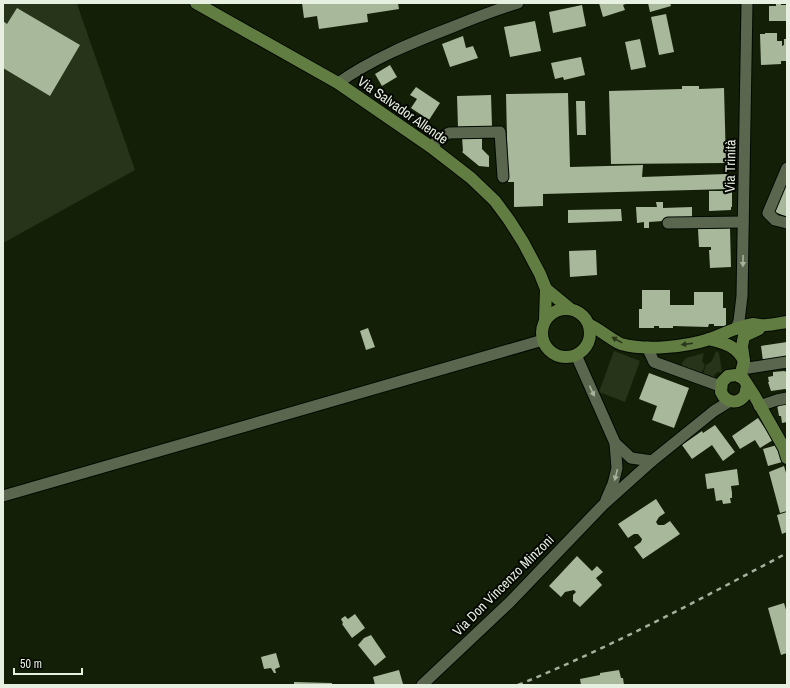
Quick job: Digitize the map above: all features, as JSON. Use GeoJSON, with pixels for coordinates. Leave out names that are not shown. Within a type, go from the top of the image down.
{"type":"FeatureCollection","features":[{"type":"Feature","properties":{"kind":"street","name":"Via Salvador Allende"},"geometry":{"type":"LineString","coordinates":[[196,3],[338,83],[431,147],[471,178],[495,201],[523,242],[540,274],[546,290],[545,320]]}},
{"type":"Feature","properties":{"kind":"street"},"geometry":{"type":"LineString","coordinates":[[338,83],[359,69],[392,52],[496,10],[518,3]]}},
{"type":"Feature","properties":{"kind":"street","name":"Via Trinità"},"geometry":{"type":"LineString","coordinates":[[736,329],[739,321],[742,296],[747,3]]}},
{"type":"Feature","properties":{"kind":"street"},"geometry":{"type":"LineString","coordinates":[[431,147],[440,138],[449,133],[500,132],[503,177]]}},
{"type":"Feature","properties":{"kind":"street"},"geometry":{"type":"LineString","coordinates":[[787,168],[768,213],[775,220],[787,223]]}},
{"type":"Feature","properties":{"kind":"street"},"geometry":{"type":"LineString","coordinates":[[668,223],[744,222]]}},
{"type":"Feature","properties":{"kind":"street"},"geometry":{"type":"LineString","coordinates":[[546,290],[569,308],[582,314],[590,325],[590,339],[587,346],[582,352],[568,357],[553,353],[547,347],[542,334],[545,320],[562,308],[569,308]]}},
{"type":"Feature","properties":{"kind":"street"},"geometry":{"type":"LineString","coordinates":[[590,325],[599,329],[620,343],[647,347],[692,343],[754,324],[765,325],[787,322]]}},
{"type":"Feature","properties":{"kind":"street"},"geometry":{"type":"LineString","coordinates":[[765,325],[744,336],[742,346],[743,373],[759,406],[784,448],[787,458]]}},
{"type":"Feature","properties":{"kind":"street"},"geometry":{"type":"LineString","coordinates":[[709,339],[725,342],[741,354],[746,395],[728,396]]}},
{"type":"Feature","properties":{"kind":"street"},"geometry":{"type":"LineString","coordinates":[[3,496],[544,340]]}},
{"type":"Feature","properties":{"kind":"street"},"geometry":{"type":"LineString","coordinates":[[647,347],[654,362],[728,396],[759,406],[787,398]]}},
{"type":"Feature","properties":{"kind":"street"},"geometry":{"type":"LineString","coordinates":[[576,355],[615,443],[631,458],[652,461]]}},
{"type":"Feature","properties":{"kind":"street"},"geometry":{"type":"LineString","coordinates":[[728,396],[724,379],[728,376],[787,362]]}},
{"type":"Feature","properties":{"kind":"street","name":"Via Don Vincenzo Minzoni"},"geometry":{"type":"LineString","coordinates":[[422,685],[510,602],[603,505],[652,461],[714,411],[728,396]]}},
{"type":"Feature","properties":{"kind":"street","name":"Via Don Vincenzo Minzoni"},"geometry":{"type":"LineString","coordinates":[[603,505],[614,484],[617,468],[615,443]]}},
{"type":"Feature","properties":{"kind":"green space"},"geometry":{"type":"Polygon","coordinates":[[[3,3],[77,4],[135,170],[3,243],[3,3]]]}},
{"type":"Feature","properties":{"kind":"green space"},"geometry":{"type":"Polygon","coordinates":[[[614,351],[640,361],[625,402],[599,392],[614,351]]]}},
{"type":"Feature","properties":{"kind":"green space"},"geometry":{"type":"Polygon","coordinates":[[[716,351],[719,353],[722,372],[715,374],[713,378],[703,374],[706,365],[712,361],[716,351]]]}},
{"type":"Feature","properties":{"kind":"green space"},"geometry":{"type":"Polygon","coordinates":[[[704,353],[702,361],[705,365],[701,375],[682,367],[682,363],[686,358],[704,353]]]}},
{"type":"Feature","properties":{"kind":"building"},"geometry":{"type":"Polygon","coordinates":[[[302,3],[398,3],[399,9],[367,14],[368,22],[319,29],[317,16],[304,18],[302,3]]]}},
{"type":"Feature","properties":{"kind":"building"},"geometry":{"type":"Polygon","coordinates":[[[599,3],[628,3],[623,5],[625,10],[603,17],[599,3]]]}},
{"type":"Feature","properties":{"kind":"building"},"geometry":{"type":"Polygon","coordinates":[[[648,3],[670,3],[671,6],[650,12],[648,3]]]}},
{"type":"Feature","properties":{"kind":"building"},"geometry":{"type":"Polygon","coordinates":[[[776,3],[787,5],[786,21],[769,21],[769,6],[776,6],[776,3]]]}},
{"type":"Feature","properties":{"kind":"building"},"geometry":{"type":"Polygon","coordinates":[[[582,5],[586,26],[553,33],[549,12],[582,5]]]}},
{"type":"Feature","properties":{"kind":"building"},"geometry":{"type":"Polygon","coordinates":[[[17,8],[80,45],[50,96],[3,68],[3,21],[7,24],[17,8]]]}},
{"type":"Feature","properties":{"kind":"building"},"geometry":{"type":"Polygon","coordinates":[[[666,14],[674,52],[659,55],[651,17],[666,14]]]}},
{"type":"Feature","properties":{"kind":"building"},"geometry":{"type":"Polygon","coordinates":[[[535,21],[541,51],[510,57],[504,27],[535,21]]]}},
{"type":"Feature","properties":{"kind":"building"},"geometry":{"type":"Polygon","coordinates":[[[777,33],[777,41],[782,41],[782,46],[784,45],[784,39],[787,39],[787,61],[781,61],[781,64],[761,65],[760,34],[777,33]]]}},
{"type":"Feature","properties":{"kind":"building"},"geometry":{"type":"Polygon","coordinates":[[[463,36],[466,48],[473,46],[478,58],[450,67],[442,44],[463,36]]]}},
{"type":"Feature","properties":{"kind":"building"},"geometry":{"type":"Polygon","coordinates":[[[640,39],[646,67],[631,70],[625,42],[640,39]]]}},
{"type":"Feature","properties":{"kind":"building"},"geometry":{"type":"Polygon","coordinates":[[[581,57],[585,75],[564,80],[563,77],[555,79],[551,63],[581,57]]]}},
{"type":"Feature","properties":{"kind":"building"},"geometry":{"type":"Polygon","coordinates":[[[390,65],[397,77],[382,86],[375,74],[390,65]]]}},
{"type":"Feature","properties":{"kind":"building"},"geometry":{"type":"Polygon","coordinates":[[[682,86],[699,86],[699,89],[724,88],[726,163],[611,164],[609,91],[682,89],[682,86]]]}},
{"type":"Feature","properties":{"kind":"building"},"geometry":{"type":"Polygon","coordinates":[[[416,87],[440,103],[429,120],[411,108],[417,99],[410,95],[416,87]]]}},
{"type":"Feature","properties":{"kind":"building"},"geometry":{"type":"Polygon","coordinates":[[[568,93],[570,167],[643,165],[642,177],[726,174],[731,176],[730,189],[543,194],[543,206],[514,207],[514,182],[508,182],[506,94],[568,93]]]}},
{"type":"Feature","properties":{"kind":"building"},"geometry":{"type":"Polygon","coordinates":[[[491,95],[492,126],[458,127],[457,96],[491,95]]]}},
{"type":"Feature","properties":{"kind":"building"},"geometry":{"type":"Polygon","coordinates":[[[576,101],[585,101],[586,135],[577,135],[576,101]]]}},
{"type":"Feature","properties":{"kind":"building"},"geometry":{"type":"Polygon","coordinates":[[[482,136],[482,149],[489,156],[489,167],[479,166],[462,152],[462,137],[482,136]]]}},
{"type":"Feature","properties":{"kind":"building"},"geometry":{"type":"Polygon","coordinates":[[[787,183],[787,217],[775,212],[787,183]]]}},
{"type":"Feature","properties":{"kind":"building"},"geometry":{"type":"Polygon","coordinates":[[[709,191],[732,191],[731,210],[709,211],[709,191]]]}},
{"type":"Feature","properties":{"kind":"building"},"geometry":{"type":"Polygon","coordinates":[[[656,202],[663,202],[663,208],[692,207],[692,219],[649,222],[649,228],[644,228],[644,222],[637,223],[636,207],[657,207],[656,202]]]}},
{"type":"Feature","properties":{"kind":"building"},"geometry":{"type":"Polygon","coordinates":[[[621,209],[622,221],[568,223],[568,210],[621,209]]]}},
{"type":"Feature","properties":{"kind":"building"},"geometry":{"type":"Polygon","coordinates":[[[730,228],[731,267],[710,268],[709,250],[711,250],[711,247],[699,247],[698,229],[730,228]]]}},
{"type":"Feature","properties":{"kind":"building"},"geometry":{"type":"Polygon","coordinates":[[[596,250],[597,275],[570,277],[569,251],[596,250]]]}},
{"type":"Feature","properties":{"kind":"building"},"geometry":{"type":"Polygon","coordinates":[[[642,290],[670,290],[670,305],[694,305],[694,292],[723,292],[723,308],[726,308],[726,326],[714,326],[714,324],[709,324],[708,327],[673,326],[673,328],[659,328],[659,326],[654,326],[654,328],[639,328],[639,309],[642,309],[642,290]]]}},
{"type":"Feature","properties":{"kind":"building"},"geometry":{"type":"Polygon","coordinates":[[[368,328],[375,347],[366,350],[360,331],[368,328]]]}},
{"type":"Feature","properties":{"kind":"building"},"geometry":{"type":"Polygon","coordinates":[[[787,342],[787,357],[763,361],[761,346],[787,342]]]}},
{"type":"Feature","properties":{"kind":"building"},"geometry":{"type":"Polygon","coordinates":[[[773,372],[787,372],[787,390],[771,391],[768,377],[773,376],[773,372]]]}},
{"type":"Feature","properties":{"kind":"building"},"geometry":{"type":"Polygon","coordinates":[[[649,373],[689,388],[674,428],[652,420],[657,406],[639,399],[649,373]]]}},
{"type":"Feature","properties":{"kind":"building"},"geometry":{"type":"Polygon","coordinates":[[[787,403],[787,422],[782,423],[777,405],[787,403]]]}},
{"type":"Feature","properties":{"kind":"building"},"geometry":{"type":"Polygon","coordinates":[[[758,418],[773,440],[760,448],[755,440],[740,449],[732,436],[758,418]]]}},
{"type":"Feature","properties":{"kind":"building"},"geometry":{"type":"Polygon","coordinates":[[[715,425],[735,452],[723,461],[712,445],[692,459],[682,445],[702,431],[703,433],[715,425]]]}},
{"type":"Feature","properties":{"kind":"building"},"geometry":{"type":"Polygon","coordinates":[[[777,445],[782,462],[768,466],[763,449],[777,445]]]}},
{"type":"Feature","properties":{"kind":"building"},"geometry":{"type":"Polygon","coordinates":[[[784,466],[787,476],[787,511],[780,513],[769,472],[784,466]]]}},
{"type":"Feature","properties":{"kind":"building"},"geometry":{"type":"Polygon","coordinates":[[[737,469],[739,485],[731,486],[731,503],[723,504],[722,500],[716,501],[714,488],[707,489],[705,474],[737,469]]]}},
{"type":"Feature","properties":{"kind":"building"},"geometry":{"type":"Polygon","coordinates":[[[656,499],[665,513],[659,517],[656,522],[658,525],[664,525],[670,521],[680,534],[643,559],[634,547],[641,542],[642,539],[638,534],[634,534],[628,538],[618,524],[656,499]]]}},
{"type":"Feature","properties":{"kind":"building"},"geometry":{"type":"Polygon","coordinates":[[[787,512],[787,532],[782,534],[777,515],[787,512]]]}},
{"type":"Feature","properties":{"kind":"building"},"geometry":{"type":"Polygon","coordinates":[[[577,556],[592,571],[597,566],[603,572],[596,578],[602,585],[580,607],[573,601],[573,595],[576,592],[574,590],[565,592],[561,597],[549,586],[577,556]]]}},
{"type":"Feature","properties":{"kind":"building"},"geometry":{"type":"Polygon","coordinates":[[[784,603],[787,613],[787,653],[781,655],[768,608],[784,603]]]}},
{"type":"Feature","properties":{"kind":"building"},"geometry":{"type":"Polygon","coordinates":[[[355,614],[365,628],[352,638],[342,624],[341,619],[345,616],[348,619],[355,614]]]}},
{"type":"Feature","properties":{"kind":"building"},"geometry":{"type":"Polygon","coordinates":[[[371,635],[386,657],[375,666],[358,645],[364,638],[371,635]]]}},
{"type":"Feature","properties":{"kind":"building"},"geometry":{"type":"Polygon","coordinates":[[[276,653],[280,667],[275,669],[276,673],[274,673],[271,668],[264,669],[261,657],[276,653]]]}},
{"type":"Feature","properties":{"kind":"building"},"geometry":{"type":"Polygon","coordinates":[[[399,670],[403,684],[375,685],[373,677],[399,670]]]}},
{"type":"Feature","properties":{"kind":"building"},"geometry":{"type":"Polygon","coordinates":[[[619,670],[621,678],[623,678],[624,685],[581,685],[580,679],[600,675],[600,673],[619,670]]]}},
{"type":"Feature","properties":{"kind":"building"},"geometry":{"type":"Polygon","coordinates":[[[294,682],[332,683],[332,685],[294,685],[294,682]]]}},
{"type":"Feature","properties":{"kind":"railway"},"geometry":{"type":"LineString","coordinates":[[518,685],[621,639],[787,553]]}}]}
